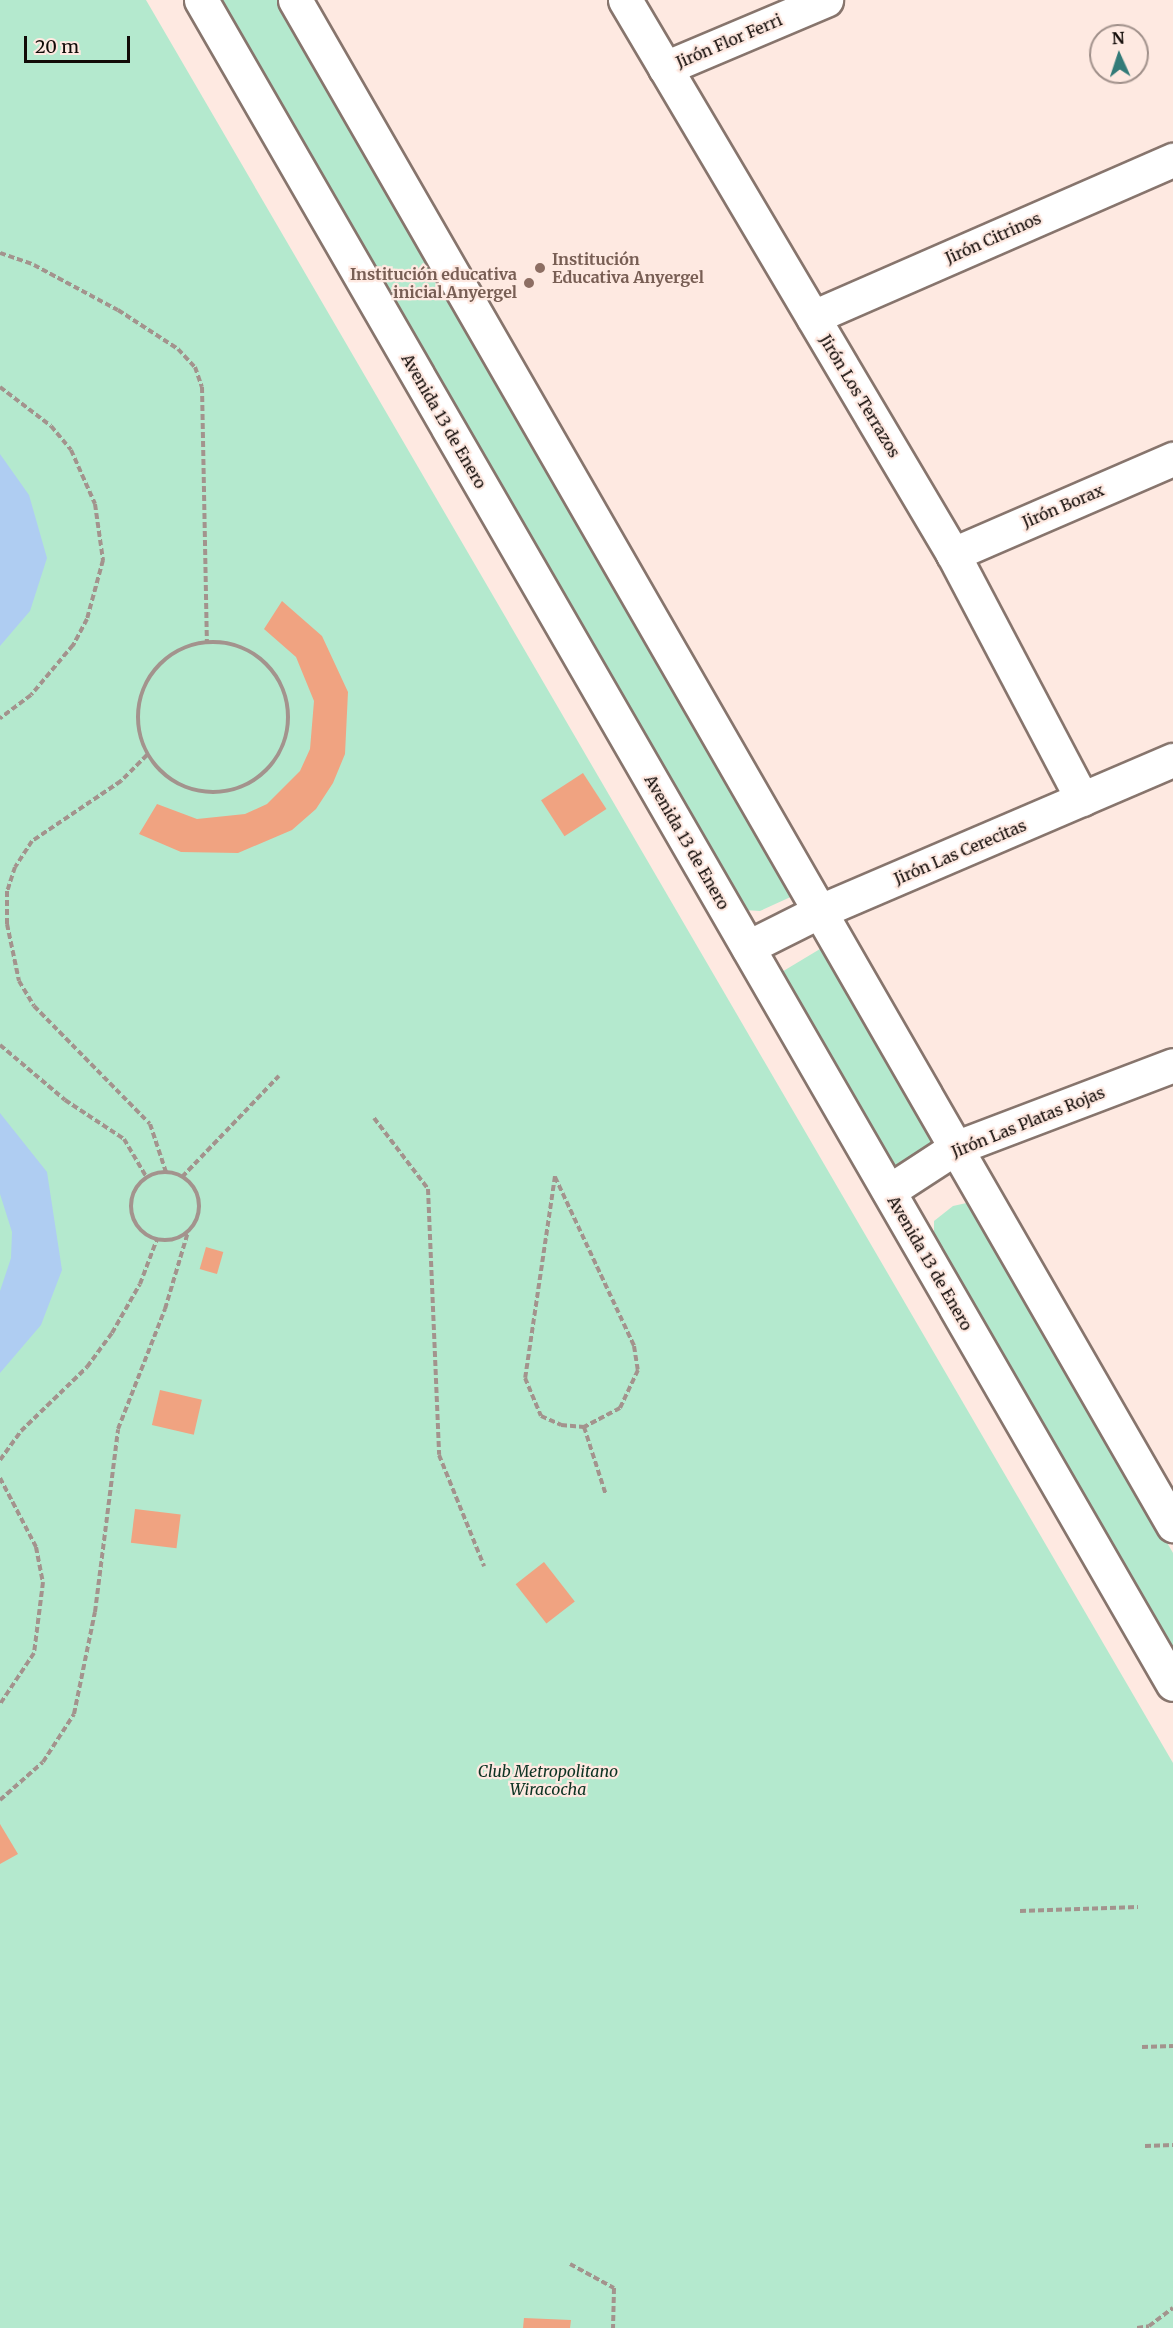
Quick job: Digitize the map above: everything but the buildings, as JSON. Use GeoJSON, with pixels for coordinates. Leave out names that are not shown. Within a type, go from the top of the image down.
{"type":"FeatureCollection","features":[{"type":"Feature","properties":{"kind":"main road","name":"Avenida 13 de Enero"},"geometry":{"type":"LineString","coordinates":[[201,0],[1173,1684]]}},
{"type":"Feature","properties":{"kind":"main road"},"geometry":{"type":"LineString","coordinates":[[295,0],[1173,1525]]}},
{"type":"Feature","properties":{"kind":"main road","name":"Jirón Los Terrazos"},"geometry":{"type":"LineString","coordinates":[[625,0],[953,554],[1082,799]]}},
{"type":"Feature","properties":{"kind":"main road","name":"Jirón Flor Ferri"},"geometry":{"type":"LineString","coordinates":[[665,68],[826,0]]}},
{"type":"Feature","properties":{"kind":"main road","name":"Jirón Citrinos"},"geometry":{"type":"LineString","coordinates":[[813,317],[1173,160]]}},
{"type":"Feature","properties":{"kind":"main road","name":"Jirón Borax"},"geometry":{"type":"LineString","coordinates":[[953,554],[1173,459]]}},
{"type":"Feature","properties":{"kind":"main road","name":"Jirón Las Cerecitas"},"geometry":{"type":"LineString","coordinates":[[748,947],[818,912],[1173,760]]}},
{"type":"Feature","properties":{"kind":"main road","name":"Jirón Las Platas Rojas"},"geometry":{"type":"LineString","coordinates":[[889,1191],[955,1148],[1173,1065]]}},
{"type":"Feature","properties":{"kind":"path"},"geometry":{"type":"LineString","coordinates":[[0,253],[34,265],[118,310],[178,349],[195,367],[202,387],[207,642]]}},
{"type":"Feature","properties":{"kind":"path"},"geometry":{"type":"LineString","coordinates":[[0,387],[51,426],[70,450],[95,504],[103,560],[87,619],[73,645],[31,695],[0,718]]}},
{"type":"Feature","properties":{"kind":"path"},"geometry":{"type":"LineString","coordinates":[[207,642],[232,644],[255,654],[273,671],[285,693],[289,717],[278,756],[255,780],[233,790],[208,793],[184,788],[163,774],[147,755],[138,715],[145,682],[161,662],[182,648],[207,642]]}},
{"type":"Feature","properties":{"kind":"path"},"geometry":{"type":"LineString","coordinates":[[147,755],[121,781],[32,842],[15,867],[7,891],[7,924],[20,981],[34,1006],[150,1124],[166,1172]]}},
{"type":"Feature","properties":{"kind":"path"},"geometry":{"type":"LineString","coordinates":[[0,1045],[65,1100],[124,1139],[147,1178]]}},
{"type":"Feature","properties":{"kind":"path"},"geometry":{"type":"LineString","coordinates":[[182,1177],[279,1076]]}},
{"type":"Feature","properties":{"kind":"path"},"geometry":{"type":"LineString","coordinates":[[374,1118],[428,1189],[439,1455],[484,1566]]}},
{"type":"Feature","properties":{"kind":"path"},"geometry":{"type":"LineString","coordinates":[[0,1800],[43,1762],[74,1714],[95,1612],[118,1429],[169,1299],[188,1232],[199,1212],[199,1200],[182,1177],[166,1172],[147,1178],[131,1206],[138,1227],[157,1239],[188,1232]]}},
{"type":"Feature","properties":{"kind":"path"},"geometry":{"type":"LineString","coordinates":[[555,1176],[634,1346],[638,1370],[620,1408],[584,1427],[561,1425],[541,1416],[525,1378],[555,1176]]}},
{"type":"Feature","properties":{"kind":"path"},"geometry":{"type":"LineString","coordinates":[[0,1460],[21,1431],[87,1367],[112,1333],[140,1284],[157,1239]]}},
{"type":"Feature","properties":{"kind":"path"},"geometry":{"type":"LineString","coordinates":[[584,1427],[606,1495]]}},
{"type":"Feature","properties":{"kind":"path"},"geometry":{"type":"LineString","coordinates":[[0,1478],[36,1547],[43,1582],[34,1653],[0,1704]]}},
{"type":"Feature","properties":{"kind":"path"},"geometry":{"type":"LineString","coordinates":[[1020,1911],[1138,1907]]}},
{"type":"Feature","properties":{"kind":"path"},"geometry":{"type":"LineString","coordinates":[[1142,2047],[1173,2046]]}},
{"type":"Feature","properties":{"kind":"path"},"geometry":{"type":"LineString","coordinates":[[1144,2146],[1173,2145]]}},
{"type":"Feature","properties":{"kind":"path"},"geometry":{"type":"LineString","coordinates":[[570,2264],[614,2288],[613,2328]]}},
{"type":"Feature","properties":{"kind":"path"},"geometry":{"type":"LineString","coordinates":[[1137,2328],[1149,2326],[1173,2308]]}},
{"type":"Feature","properties":{"kind":"green space","name":"Club Metropolitano Wiracocha"},"geometry":{"type":"Polygon","coordinates":[[[0,0],[146,0],[1173,1763],[1173,2328],[0,2328],[0,0]]]}},
{"type":"Feature","properties":{"kind":"green space"},"geometry":{"type":"Polygon","coordinates":[[[214,0],[279,0],[795,895],[760,911],[744,910],[214,0]]]}},
{"type":"Feature","properties":{"kind":"green space"},"geometry":{"type":"Polygon","coordinates":[[[820,949],[935,1141],[893,1166],[778,974],[820,949]]]}},
{"type":"Feature","properties":{"kind":"green space"},"geometry":{"type":"Polygon","coordinates":[[[971,1202],[1173,1553],[1173,1649],[934,1236],[934,1221],[953,1206],[971,1202]]]}},
{"type":"Feature","properties":{"kind":"water"},"geometry":{"type":"Polygon","coordinates":[[[0,454],[29,495],[47,558],[30,611],[0,646],[0,454]]]}},
{"type":"Feature","properties":{"kind":"water"},"geometry":{"type":"Polygon","coordinates":[[[0,1113],[47,1172],[62,1270],[41,1325],[0,1373],[0,1291],[11,1258],[12,1232],[0,1194],[0,1113]]]}},
{"type":"Feature","properties":{"kind":"place","name":"Institución Educativa Anyergel"},"geometry":{"type":"Point","coordinates":[540,268]}},
{"type":"Feature","properties":{"kind":"place","name":"Institución educativa inicial Anyergel"},"geometry":{"type":"Point","coordinates":[529,283]}}]}
